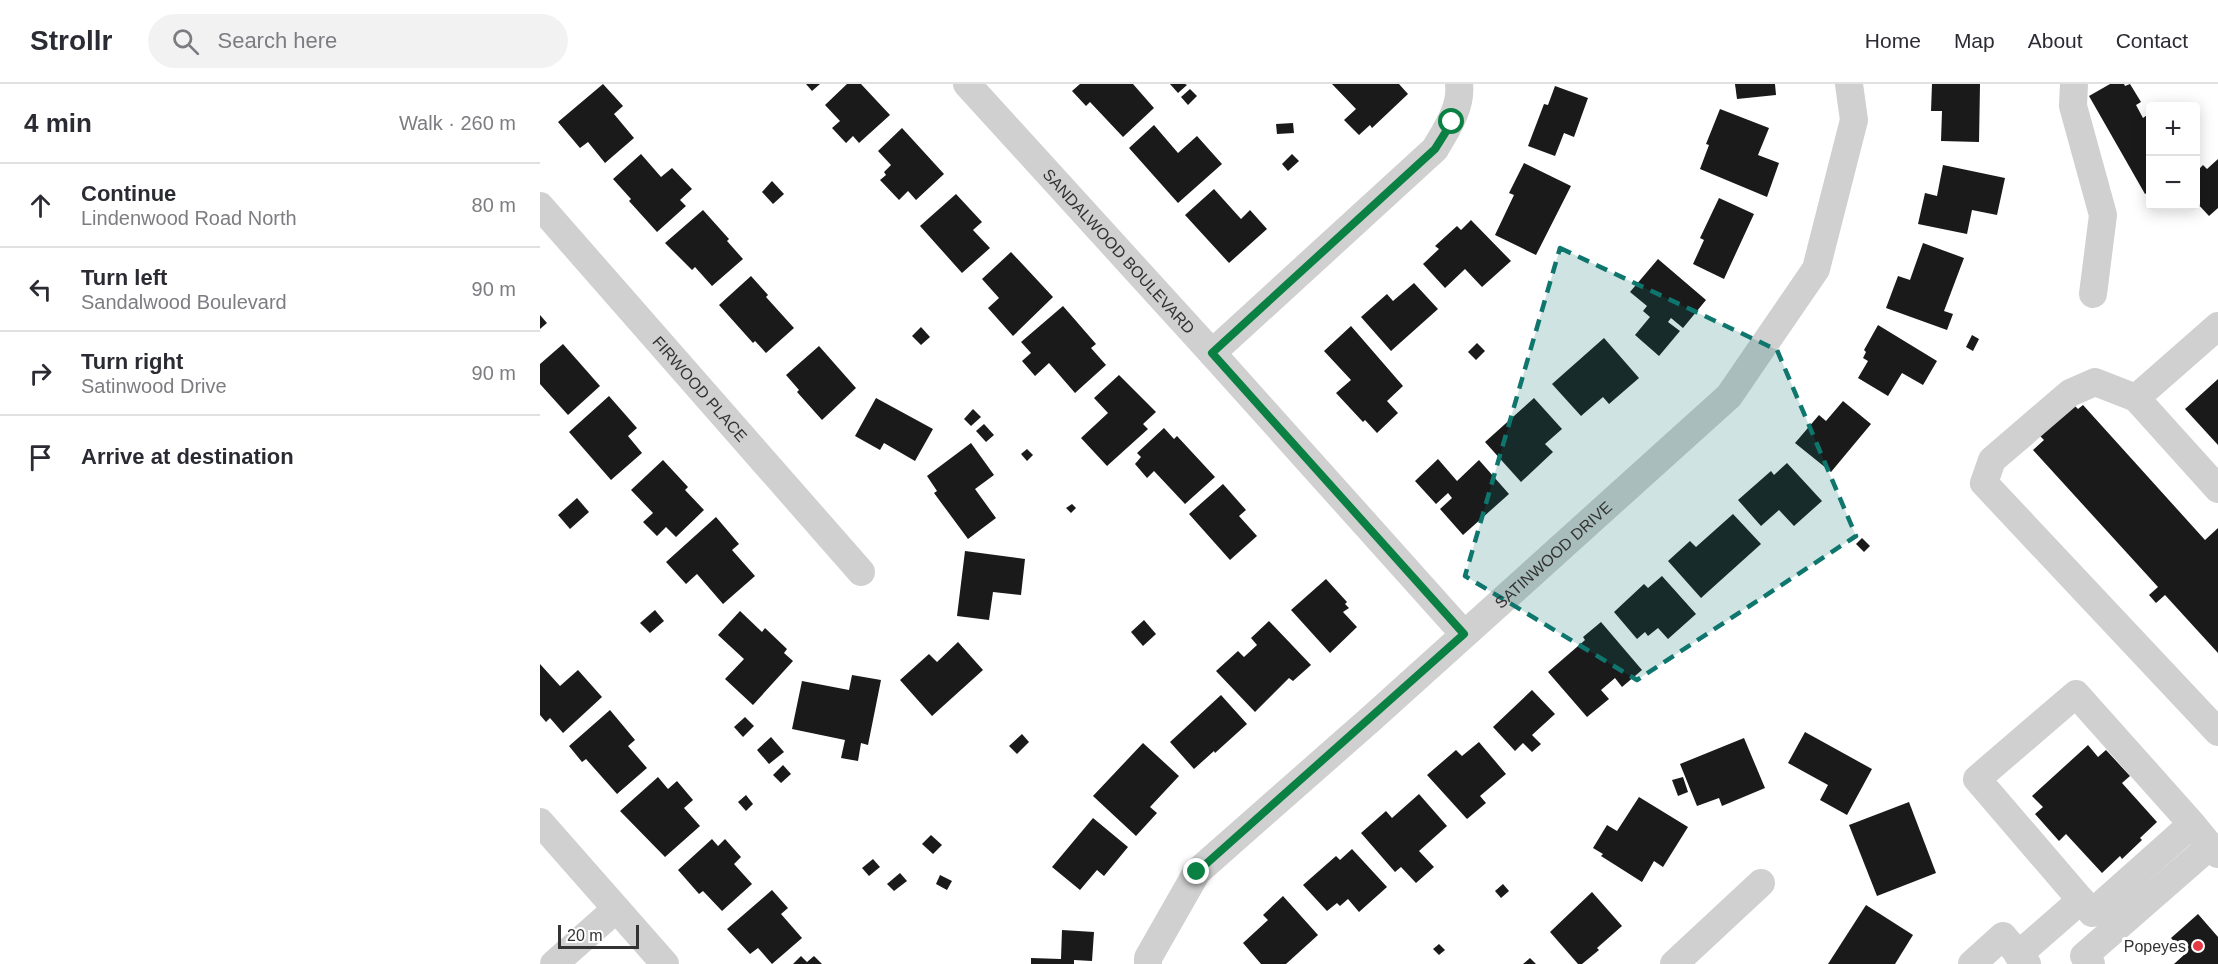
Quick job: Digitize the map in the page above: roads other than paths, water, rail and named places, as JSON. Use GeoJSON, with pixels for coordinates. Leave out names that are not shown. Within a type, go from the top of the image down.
{"type":"FeatureCollection","features":[{"type":"Feature","properties":{"kind":"street","name":"SANDALWOOD BOULEVARD"},"geometry":{"type":"LineString","coordinates":[[967,84],[1464,634]]}},
{"type":"Feature","properties":{"kind":"street","name":"SATINWOOD DRIVE"},"geometry":{"type":"LineString","coordinates":[[1148,964],[1148,958],[1197,872],[1729,396],[1816,269],[1854,120],[1849,84]]}},
{"type":"Feature","properties":{"kind":"street"},"geometry":{"type":"LineString","coordinates":[[2074,84],[2073,106],[2103,215],[2093,294]]}},
{"type":"Feature","properties":{"kind":"street"},"geometry":{"type":"LineString","coordinates":[[1212,353],[1435,149],[1452,122],[1460,87]]}},
{"type":"Feature","properties":{"kind":"street","name":"FIRWOOD PLACE"},"geometry":{"type":"LineString","coordinates":[[540,206],[861,572]]}},
{"type":"Feature","properties":{"kind":"street"},"geometry":{"type":"LineString","coordinates":[[2136,398],[2218,326]]}},
{"type":"Feature","properties":{"kind":"street"},"geometry":{"type":"LineString","coordinates":[[2218,489],[2136,398],[2095,382],[2070,393],[1992,460],[1984,483],[2218,732]]}},
{"type":"Feature","properties":{"kind":"street"},"geometry":{"type":"LineString","coordinates":[[2091,964],[2084,956],[2214,850],[2192,824],[2076,694],[1977,779],[2092,913],[2192,824]]}},
{"type":"Feature","properties":{"kind":"street"},"geometry":{"type":"LineString","coordinates":[[540,822],[665,964]]}},
{"type":"Feature","properties":{"kind":"street"},"geometry":{"type":"LineString","coordinates":[[1674,964],[1761,883]]}},
{"type":"Feature","properties":{"kind":"street"},"geometry":{"type":"LineString","coordinates":[[1972,964],[2003,936],[2023,959],[2081,900]]}},
{"type":"Feature","properties":{"kind":"street"},"geometry":{"type":"LineString","coordinates":[[554,964],[616,909]]}},
{"type":"Feature","properties":{"kind":"place","name":"Popeyes"},"geometry":{"type":"Point","coordinates":[2198,946]}}]}
